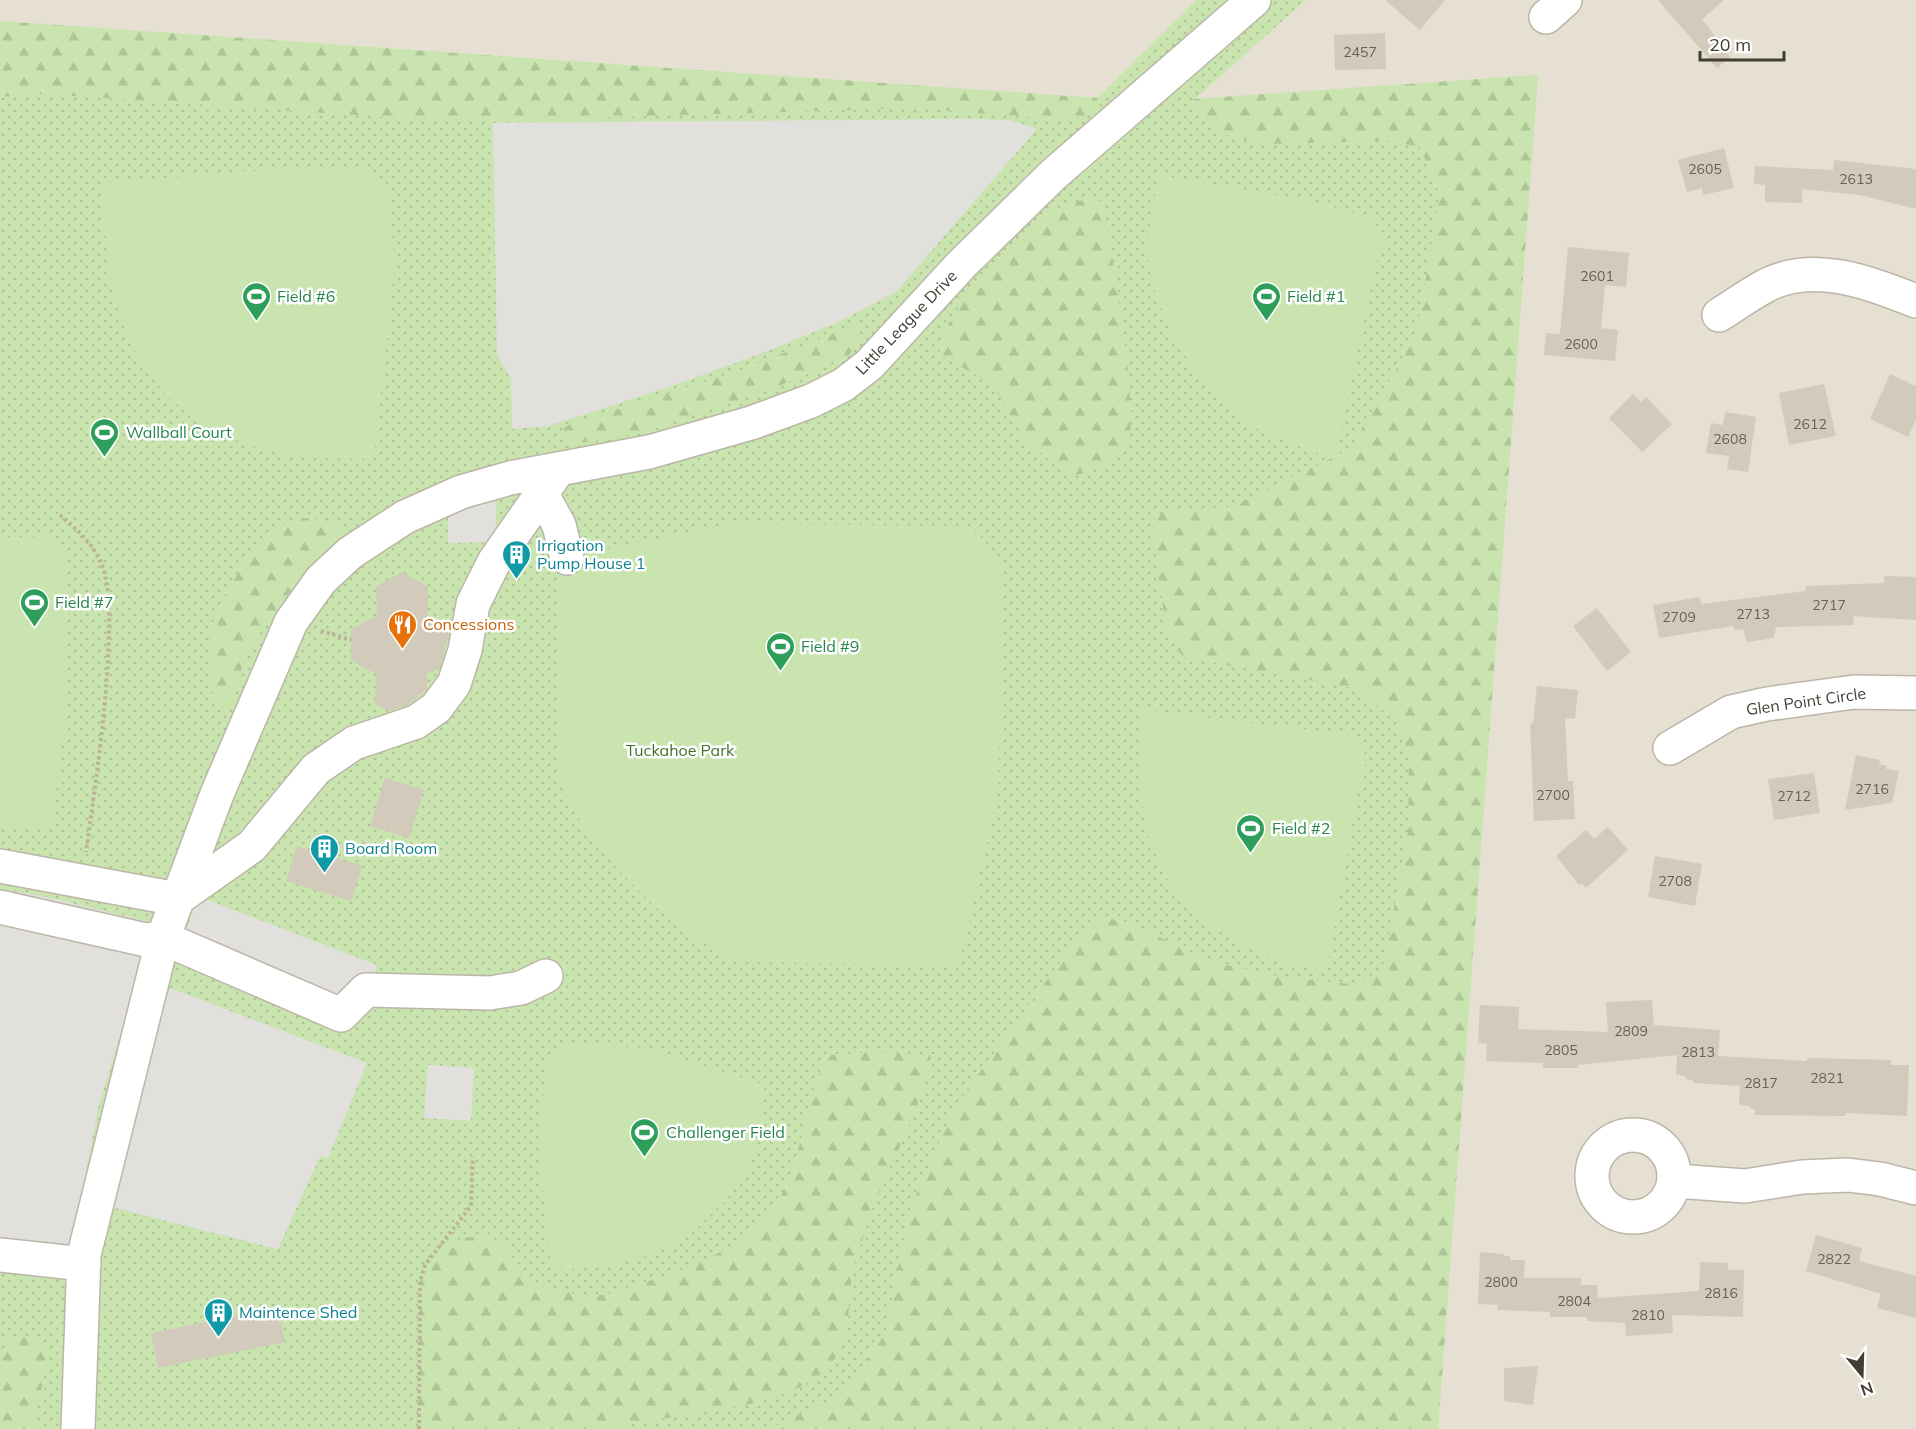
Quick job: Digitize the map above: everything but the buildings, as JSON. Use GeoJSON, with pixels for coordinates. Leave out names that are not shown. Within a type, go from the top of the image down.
{"type":"FeatureCollection","features":[{"type":"Feature","properties":{"kind":"street","name":"Little League Drive"},"geometry":{"type":"LineString","coordinates":[[78,1429],[84,1264],[163,938],[217,794],[291,622],[321,580],[350,553],[405,517],[461,492],[510,478],[549,482],[751,423],[811,401],[843,385],[868,365],[961,265],[1053,175],[1254,0]]}},
{"type":"Feature","properties":{"kind":"street"},"geometry":{"type":"LineString","coordinates":[[1719,315],[1768,284],[1794,276],[1829,274],[1855,279],[1916,301]]}},
{"type":"Feature","properties":{"kind":"street"},"geometry":{"type":"LineString","coordinates":[[549,482],[567,558]]}},
{"type":"Feature","properties":{"kind":"street"},"geometry":{"type":"LineString","coordinates":[[0,866],[177,899],[252,846],[316,769],[354,743],[416,722],[436,708],[454,684],[465,650],[473,604],[494,562],[549,482]]}},
{"type":"Feature","properties":{"kind":"street","name":"Glen Point Circle"},"geometry":{"type":"LineString","coordinates":[[1670,748],[1731,712],[1854,692],[1916,693]]}},
{"type":"Feature","properties":{"kind":"street"},"geometry":{"type":"LineString","coordinates":[[0,907],[146,940],[163,938],[341,1016],[366,990],[490,993],[521,988],[546,976]]}},
{"type":"Feature","properties":{"kind":"street"},"geometry":{"type":"LineString","coordinates":[[1675,1181],[1745,1185],[1802,1177],[1848,1175],[1880,1179],[1916,1188]]}},
{"type":"Feature","properties":{"kind":"street"},"geometry":{"type":"LineString","coordinates":[[0,1255],[84,1264]]}},
{"type":"Feature","properties":{"kind":"path"},"geometry":{"type":"LineString","coordinates":[[60,515],[83,534],[96,551],[105,574],[109,609],[106,699],[82,882]]}},
{"type":"Feature","properties":{"kind":"path"},"geometry":{"type":"LineString","coordinates":[[419,1429],[420,1282],[425,1265],[471,1206],[473,1157]]}},
{"type":"Feature","properties":{"kind":"shaded area"},"geometry":{"type":"Polygon","coordinates":[[[0,0],[1196,0],[1097,98],[0,21],[0,0]]]}},
{"type":"Feature","properties":{"kind":"shaded area"},"geometry":{"type":"Polygon","coordinates":[[[1304,0],[1916,0],[1916,1429],[1438,1429],[1538,76],[1194,99],[1304,0]]]}},
{"type":"Feature","properties":{"kind":"shaded area"},"geometry":{"type":"Polygon","coordinates":[[[1010,120],[1037,129],[896,292],[838,322],[760,354],[669,387],[548,426],[512,429],[511,379],[497,355],[493,123],[1010,120]]]}},
{"type":"Feature","properties":{"kind":"shaded area"},"geometry":{"type":"Polygon","coordinates":[[[496,500],[496,542],[448,543],[448,515],[496,500]]]}},
{"type":"Feature","properties":{"kind":"shaded area"},"geometry":{"type":"Polygon","coordinates":[[[0,889],[42,896],[154,923],[99,1105],[87,1166],[78,1258],[0,1258],[0,889]]]}},
{"type":"Feature","properties":{"kind":"shaded area"},"geometry":{"type":"Polygon","coordinates":[[[197,896],[377,965],[364,1008],[185,937],[197,896]]]}},
{"type":"Feature","properties":{"kind":"shaded area"},"geometry":{"type":"Polygon","coordinates":[[[170,988],[367,1063],[328,1158],[320,1156],[278,1249],[111,1207],[126,1115],[170,988]]]}},
{"type":"Feature","properties":{"kind":"shaded area"},"geometry":{"type":"Polygon","coordinates":[[[428,1065],[474,1068],[471,1121],[424,1118],[428,1065]]]}},
{"type":"Feature","properties":{"kind":"green space","name":"Tuckahoe Park"},"geometry":{"type":"Polygon","coordinates":[[[1196,0],[1306,0],[1195,99],[1538,75],[1438,1429],[0,1429],[0,21],[1097,98],[1196,0]]]}},
{"type":"Feature","properties":{"kind":"green space"},"geometry":{"type":"Polygon","coordinates":[[[0,21],[1097,98],[1099,114],[1066,120],[913,108],[460,122],[43,94],[0,97],[0,21]]]}},
{"type":"Feature","properties":{"kind":"green space"},"geometry":{"type":"Polygon","coordinates":[[[1538,75],[1438,1429],[768,1429],[843,1394],[885,1334],[909,1211],[956,1105],[1090,921],[1120,919],[1213,962],[1278,976],[1359,985],[1383,967],[1408,832],[1409,754],[1397,723],[1358,689],[1183,657],[1166,629],[1151,521],[1166,510],[1232,507],[1350,449],[1416,335],[1440,195],[1420,147],[1388,141],[1268,144],[1226,135],[1190,109],[1194,99],[1538,75]]]}},
{"type":"Feature","properties":{"kind":"green space","name":"Field #6"},"geometry":{"type":"Polygon","coordinates":[[[372,169],[390,188],[394,269],[374,459],[305,457],[265,450],[220,433],[184,410],[155,382],[134,349],[119,312],[109,272],[104,183],[241,171],[372,169]]]}},
{"type":"Feature","properties":{"kind":"green space","name":"Field #1"},"geometry":{"type":"Polygon","coordinates":[[[1159,175],[1317,202],[1373,219],[1385,239],[1376,265],[1335,459],[1259,430],[1238,417],[1205,384],[1176,342],[1156,294],[1150,271],[1148,239],[1159,175]]]}},
{"type":"Feature","properties":{"kind":"green space"},"geometry":{"type":"Polygon","coordinates":[[[1083,200],[1103,201],[1128,368],[1131,430],[1127,445],[1117,457],[1078,475],[1058,467],[1024,439],[993,385],[939,354],[942,334],[963,301],[1045,213],[1083,200]]]}},
{"type":"Feature","properties":{"kind":"green space"},"geometry":{"type":"Polygon","coordinates":[[[861,323],[859,344],[845,359],[753,396],[619,438],[569,444],[561,438],[563,428],[573,423],[735,372],[861,323]]]}},
{"type":"Feature","properties":{"kind":"green space"},"geometry":{"type":"Polygon","coordinates":[[[306,518],[327,520],[345,532],[317,560],[278,607],[243,664],[234,697],[227,708],[216,707],[209,665],[209,647],[215,616],[222,600],[263,537],[275,528],[306,518]]]}},
{"type":"Feature","properties":{"kind":"green space","name":"Field #9"},"geometry":{"type":"Polygon","coordinates":[[[728,524],[971,526],[1004,563],[998,793],[959,965],[734,962],[694,937],[656,908],[617,869],[582,824],[559,781],[560,559],[728,524]]]}},
{"type":"Feature","properties":{"kind":"green space","name":"Field #7"},"geometry":{"type":"Polygon","coordinates":[[[49,536],[66,556],[68,704],[51,827],[0,826],[0,538],[49,536]]]}},
{"type":"Feature","properties":{"kind":"green space","name":"Field #2"},"geometry":{"type":"Polygon","coordinates":[[[1141,709],[1358,736],[1367,759],[1359,786],[1327,971],[1286,965],[1246,947],[1200,920],[1164,875],[1147,832],[1138,777],[1141,709]]]}},
{"type":"Feature","properties":{"kind":"green space","name":"Challenger Field"},"geometry":{"type":"Polygon","coordinates":[[[566,1044],[649,1048],[765,1085],[761,1124],[747,1172],[726,1200],[688,1237],[640,1259],[606,1267],[551,1270],[538,1142],[547,1061],[566,1044]]]}},
{"type":"Feature","properties":{"kind":"green space"},"geometry":{"type":"Polygon","coordinates":[[[872,1052],[931,1055],[927,1076],[913,1117],[869,1219],[852,1276],[848,1317],[842,1346],[823,1371],[805,1384],[760,1402],[614,1427],[596,1429],[419,1429],[420,1282],[425,1264],[439,1249],[469,1237],[490,1238],[507,1248],[521,1277],[548,1288],[587,1295],[609,1293],[696,1264],[737,1242],[755,1228],[783,1192],[796,1158],[814,1086],[831,1055],[872,1052]]]}},
{"type":"Feature","properties":{"kind":"green space"},"geometry":{"type":"Polygon","coordinates":[[[28,1336],[46,1349],[48,1358],[33,1429],[0,1429],[0,1367],[8,1338],[28,1336]]]}},
{"type":"Feature","properties":{"kind":"place","name":"Field #6"},"geometry":{"type":"Point","coordinates":[256,322]}},
{"type":"Feature","properties":{"kind":"place","name":"Field #1"},"geometry":{"type":"Point","coordinates":[1266,322]}},
{"type":"Feature","properties":{"kind":"place","name":"Wallball Court"},"geometry":{"type":"Point","coordinates":[105,458]}},
{"type":"Feature","properties":{"kind":"place","name":"Irrigation Pump House 1"},"geometry":{"type":"Point","coordinates":[516,580]}},
{"type":"Feature","properties":{"kind":"place","name":"Field #7"},"geometry":{"type":"Point","coordinates":[34,628]}},
{"type":"Feature","properties":{"kind":"place","name":"Concessions"},"geometry":{"type":"Point","coordinates":[402,650]}},
{"type":"Feature","properties":{"kind":"place","name":"Field #9"},"geometry":{"type":"Point","coordinates":[780,672]}},
{"type":"Feature","properties":{"kind":"place","name":"Field #2"},"geometry":{"type":"Point","coordinates":[1251,854]}},
{"type":"Feature","properties":{"kind":"place","name":"Board Room"},"geometry":{"type":"Point","coordinates":[324,874]}},
{"type":"Feature","properties":{"kind":"place","name":"Challenger Field"},"geometry":{"type":"Point","coordinates":[645,1158]}},
{"type":"Feature","properties":{"kind":"place","name":"Maintence Shed"},"geometry":{"type":"Point","coordinates":[218,1338]}}]}
